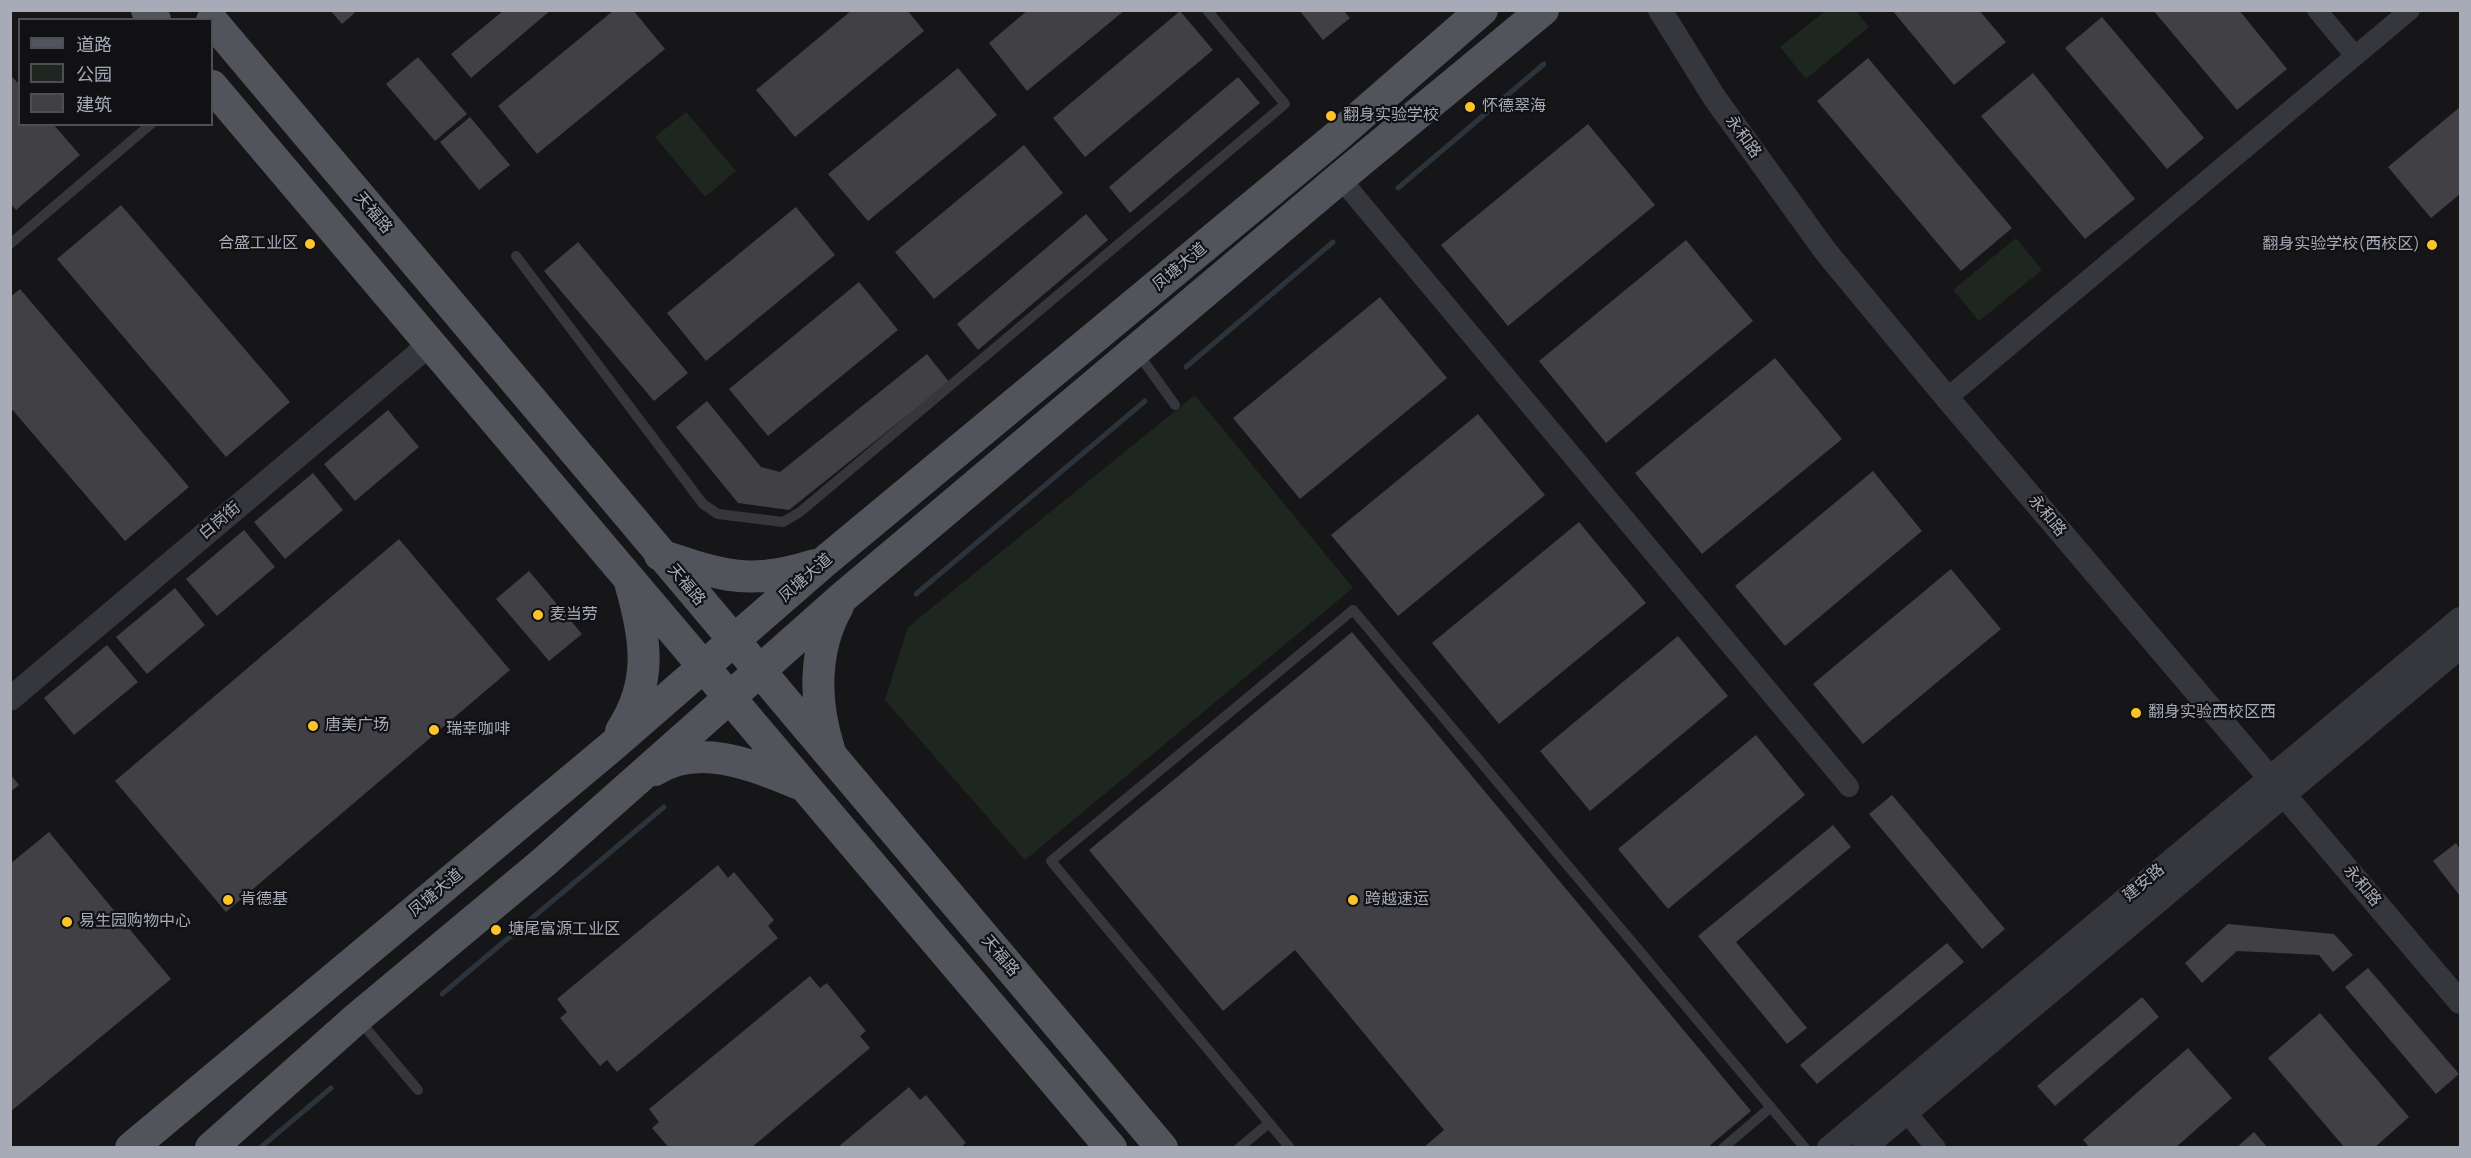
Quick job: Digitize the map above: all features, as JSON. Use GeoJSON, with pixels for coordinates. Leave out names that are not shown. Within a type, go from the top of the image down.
{"type":"FeatureCollection","features":[{"type":"Feature","properties":{"kind":"main road","name":"凤塘大道"},"geometry":{"type":"LineString","coordinates":[[131,1148],[611,747],[824,562],[1336,137],[1482,10]]}},
{"type":"Feature","properties":{"kind":"main road"},"geometry":{"type":"LineString","coordinates":[[211,1148],[357,1018],[544,862],[843,597],[1543,10]]}},
{"type":"Feature","properties":{"kind":"main road","name":"天福路"},"geometry":{"type":"LineString","coordinates":[[213,22],[1162,1148]]}},
{"type":"Feature","properties":{"kind":"main road"},"geometry":{"type":"LineString","coordinates":[[213,87],[1111,1148]]}},
{"type":"Feature","properties":{"kind":"main road"},"geometry":{"type":"LineString","coordinates":[[660,555],[719,573],[746,577],[769,577],[824,562]]}},
{"type":"Feature","properties":{"kind":"main road"},"geometry":{"type":"LineString","coordinates":[[611,747],[629,719],[640,692],[645,665],[644,638],[630,579]]}},
{"type":"Feature","properties":{"kind":"main road"},"geometry":{"type":"LineString","coordinates":[[832,758],[820,722],[819,666],[824,639],[843,597]]}},
{"type":"Feature","properties":{"kind":"main road"},"geometry":{"type":"LineString","coordinates":[[628,786],[661,766],[687,758],[703,757],[730,759],[805,786]]}},
{"type":"Feature","properties":{"kind":"street","name":"永和路"},"geometry":{"type":"LineString","coordinates":[[1659,10],[1714,97],[1826,252],[1947,398],[2460,1002]]}},
{"type":"Feature","properties":{"kind":"street"},"geometry":{"type":"LineString","coordinates":[[2317,10],[2355,56]]}},
{"type":"Feature","properties":{"kind":"street"},"geometry":{"type":"LineString","coordinates":[[1947,398],[2410,10]]}},
{"type":"Feature","properties":{"kind":"street"},"geometry":{"type":"LineString","coordinates":[[1340,178],[1850,787]]}},
{"type":"Feature","properties":{"kind":"street","name":"白岗街"},"geometry":{"type":"LineString","coordinates":[[10,699],[430,344]]}},
{"type":"Feature","properties":{"kind":"street","name":"建安路"},"geometry":{"type":"LineString","coordinates":[[1864,1148],[2277,786],[2460,619]]}},
{"type":"Feature","properties":{"kind":"street","name":"建安路"},"geometry":{"type":"LineString","coordinates":[[1829,1148],[2277,786],[2460,647]]}},
{"type":"Feature","properties":{"kind":"street"},"geometry":{"type":"LineString","coordinates":[[1906,1112],[1936,1148]]}},
{"type":"Feature","properties":{"kind":"lane"},"geometry":{"type":"LineString","coordinates":[[516,256],[703,504],[718,514],[783,522],[800,512],[1285,104],[1207,10]]}},
{"type":"Feature","properties":{"kind":"lane"},"geometry":{"type":"LineString","coordinates":[[10,244],[149,126]]}},
{"type":"Feature","properties":{"kind":"lane"},"geometry":{"type":"LineString","coordinates":[[1136,350],[1175,405]]}},
{"type":"Feature","properties":{"kind":"lane"},"geometry":{"type":"LineString","coordinates":[[1290,1148],[1051,861],[1353,610],[1805,1148]]}},
{"type":"Feature","properties":{"kind":"lane"},"geometry":{"type":"LineString","coordinates":[[357,1018],[418,1090]]}},
{"type":"Feature","properties":{"kind":"lane"},"geometry":{"type":"LineString","coordinates":[[1723,1148],[1771,1107]]}},
{"type":"Feature","properties":{"kind":"lane"},"geometry":{"type":"LineString","coordinates":[[1239,1148],[1269,1123]]}},
{"type":"Feature","properties":{"kind":"green space"},"geometry":{"type":"Polygon","coordinates":[[[1825,11],[1856,11],[1869,27],[1806,79],[1780,47],[1825,11]]]}},
{"type":"Feature","properties":{"kind":"green space"},"geometry":{"type":"Polygon","coordinates":[[[686,112],[736,171],[705,197],[655,137],[686,112]]]}},
{"type":"Feature","properties":{"kind":"green space"},"geometry":{"type":"Polygon","coordinates":[[[2016,238],[2042,270],[1979,321],[1953,290],[2016,238]]]}},
{"type":"Feature","properties":{"kind":"green space"},"geometry":{"type":"Polygon","coordinates":[[[1195,395],[1353,588],[1025,860],[885,700],[908,627],[1195,395]]]}},
{"type":"Feature","properties":{"kind":"building"},"geometry":{"type":"Polygon","coordinates":[[[330,10],[358,10],[342,24],[330,10]]]}},
{"type":"Feature","properties":{"kind":"building"},"geometry":{"type":"Polygon","coordinates":[[[504,10],[551,10],[471,78],[451,54],[504,10]]]}},
{"type":"Feature","properties":{"kind":"building"},"geometry":{"type":"Polygon","coordinates":[[[614,10],[633,10],[665,49],[537,154],[498,106],[614,10]]]}},
{"type":"Feature","properties":{"kind":"building"},"geometry":{"type":"Polygon","coordinates":[[[852,10],[907,10],[924,31],[795,137],[756,90],[852,10]]]}},
{"type":"Feature","properties":{"kind":"building"},"geometry":{"type":"Polygon","coordinates":[[[1028,10],[1125,10],[1027,91],[989,43],[1028,10]]]}},
{"type":"Feature","properties":{"kind":"building"},"geometry":{"type":"Polygon","coordinates":[[[1299,10],[1343,10],[1350,18],[1323,40],[1299,10]]]}},
{"type":"Feature","properties":{"kind":"building"},"geometry":{"type":"Polygon","coordinates":[[[1892,10],[1979,10],[2006,42],[1954,85],[1892,10]]]}},
{"type":"Feature","properties":{"kind":"building"},"geometry":{"type":"Polygon","coordinates":[[[2153,10],[2239,10],[2287,69],[2237,110],[2153,10]]]}},
{"type":"Feature","properties":{"kind":"building"},"geometry":{"type":"Polygon","coordinates":[[[1180,11],[1213,50],[1085,157],[1053,118],[1180,11]]]}},
{"type":"Feature","properties":{"kind":"building"},"geometry":{"type":"Polygon","coordinates":[[[2102,17],[2204,138],[2167,169],[2065,48],[2102,17]]]}},
{"type":"Feature","properties":{"kind":"building"},"geometry":{"type":"Polygon","coordinates":[[[418,57],[467,114],[435,141],[386,84],[418,57]]]}},
{"type":"Feature","properties":{"kind":"building"},"geometry":{"type":"Polygon","coordinates":[[[1868,58],[2012,228],[1961,271],[1817,101],[1868,58]]]}},
{"type":"Feature","properties":{"kind":"building"},"geometry":{"type":"Polygon","coordinates":[[[958,68],[997,115],[868,221],[828,174],[958,68]]]}},
{"type":"Feature","properties":{"kind":"building"},"geometry":{"type":"Polygon","coordinates":[[[2033,73],[2135,199],[2085,239],[1981,116],[2033,73]]]}},
{"type":"Feature","properties":{"kind":"building"},"geometry":{"type":"Polygon","coordinates":[[[10,75],[18,83],[18,126],[55,126],[80,155],[16,210],[10,203],[10,75]]]}},
{"type":"Feature","properties":{"kind":"building"},"geometry":{"type":"Polygon","coordinates":[[[1238,77],[1260,103],[1130,213],[1109,187],[1238,77]]]}},
{"type":"Feature","properties":{"kind":"building"},"geometry":{"type":"Polygon","coordinates":[[[2460,107],[2460,194],[2431,218],[2388,167],[2460,107]]]}},
{"type":"Feature","properties":{"kind":"building"},"geometry":{"type":"Polygon","coordinates":[[[470,117],[510,165],[479,190],[440,142],[470,117]]]}},
{"type":"Feature","properties":{"kind":"building"},"geometry":{"type":"Polygon","coordinates":[[[1588,124],[1655,205],[1508,326],[1441,245],[1588,124]]]}},
{"type":"Feature","properties":{"kind":"building"},"geometry":{"type":"Polygon","coordinates":[[[1024,145],[1063,193],[934,299],[895,252],[1024,145]]]}},
{"type":"Feature","properties":{"kind":"building"},"geometry":{"type":"Polygon","coordinates":[[[121,205],[290,402],[226,457],[57,259],[121,205]]]}},
{"type":"Feature","properties":{"kind":"building"},"geometry":{"type":"Polygon","coordinates":[[[796,207],[835,255],[706,361],[667,313],[796,207]]]}},
{"type":"Feature","properties":{"kind":"building"},"geometry":{"type":"Polygon","coordinates":[[[1086,214],[1108,240],[978,350],[957,324],[1086,214]]]}},
{"type":"Feature","properties":{"kind":"building"},"geometry":{"type":"Polygon","coordinates":[[[1686,240],[1753,321],[1606,443],[1539,361],[1686,240]]]}},
{"type":"Feature","properties":{"kind":"building"},"geometry":{"type":"Polygon","coordinates":[[[578,242],[688,373],[654,401],[544,271],[578,242]]]}},
{"type":"Feature","properties":{"kind":"building"},"geometry":{"type":"Polygon","coordinates":[[[859,282],[898,330],[768,436],[729,389],[859,282]]]}},
{"type":"Feature","properties":{"kind":"building"},"geometry":{"type":"Polygon","coordinates":[[[20,289],[189,487],[125,541],[10,407],[10,297],[20,289]]]}},
{"type":"Feature","properties":{"kind":"building"},"geometry":{"type":"Polygon","coordinates":[[[1380,297],[1447,378],[1300,499],[1233,418],[1380,297]]]}},
{"type":"Feature","properties":{"kind":"building"},"geometry":{"type":"Polygon","coordinates":[[[927,354],[949,382],[789,510],[738,503],[676,427],[707,401],[761,467],[780,472],[927,354]]]}},
{"type":"Feature","properties":{"kind":"building"},"geometry":{"type":"Polygon","coordinates":[[[1775,358],[1842,439],[1702,554],[1635,473],[1775,358]]]}},
{"type":"Feature","properties":{"kind":"building"},"geometry":{"type":"Polygon","coordinates":[[[388,410],[419,447],[355,501],[324,464],[388,410]]]}},
{"type":"Feature","properties":{"kind":"building"},"geometry":{"type":"Polygon","coordinates":[[[1478,414],[1545,495],[1398,616],[1331,535],[1478,414]]]}},
{"type":"Feature","properties":{"kind":"building"},"geometry":{"type":"Polygon","coordinates":[[[1873,471],[1922,531],[1785,646],[1735,586],[1873,471]]]}},
{"type":"Feature","properties":{"kind":"building"},"geometry":{"type":"Polygon","coordinates":[[[313,473],[343,510],[285,559],[254,522],[313,473]]]}},
{"type":"Feature","properties":{"kind":"building"},"geometry":{"type":"Polygon","coordinates":[[[1579,522],[1646,603],[1499,724],[1432,643],[1579,522]]]}},
{"type":"Feature","properties":{"kind":"building"},"geometry":{"type":"Polygon","coordinates":[[[244,530],[275,567],[217,616],[186,579],[244,530]]]}},
{"type":"Feature","properties":{"kind":"building","name":"唐美广场"},"geometry":{"type":"Polygon","coordinates":[[[399,539],[510,670],[226,912],[115,781],[399,539]]]}},
{"type":"Feature","properties":{"kind":"building"},"geometry":{"type":"Polygon","coordinates":[[[1951,569],[2001,629],[1863,744],[1813,684],[1951,569]]]}},
{"type":"Feature","properties":{"kind":"building"},"geometry":{"type":"Polygon","coordinates":[[[529,571],[582,634],[549,661],[496,599],[529,571]]]}},
{"type":"Feature","properties":{"kind":"building"},"geometry":{"type":"Polygon","coordinates":[[[175,588],[205,625],[147,674],[116,637],[175,588]]]}},
{"type":"Feature","properties":{"kind":"building","name":"跨越速运"},"geometry":{"type":"Polygon","coordinates":[[[1352,632],[1751,1111],[1707,1148],[1423,1148],[1444,1130],[1295,950],[1223,1011],[1089,850],[1352,632]]]}},
{"type":"Feature","properties":{"kind":"building"},"geometry":{"type":"Polygon","coordinates":[[[1678,636],[1728,696],[1590,811],[1540,751],[1678,636]]]}},
{"type":"Feature","properties":{"kind":"building"},"geometry":{"type":"Polygon","coordinates":[[[107,645],[138,682],[74,735],[44,698],[107,645]]]}},
{"type":"Feature","properties":{"kind":"building"},"geometry":{"type":"Polygon","coordinates":[[[1756,735],[1805,795],[1668,909],[1618,849],[1756,735]]]}},
{"type":"Feature","properties":{"kind":"building"},"geometry":{"type":"Polygon","coordinates":[[[10,774],[19,785],[10,792],[10,774]]]}},
{"type":"Feature","properties":{"kind":"building"},"geometry":{"type":"Polygon","coordinates":[[[1892,795],[2005,929],[1982,949],[1869,814],[1892,795]]]}},
{"type":"Feature","properties":{"kind":"building"},"geometry":{"type":"Polygon","coordinates":[[[1833,825],[1851,847],[1736,942],[1807,1028],[1787,1044],[1698,936],[1833,825]]]}},
{"type":"Feature","properties":{"kind":"building","name":"易生园购物中心"},"geometry":{"type":"Polygon","coordinates":[[[49,832],[171,979],[10,1112],[10,864],[49,832]]]}},
{"type":"Feature","properties":{"kind":"building"},"geometry":{"type":"Polygon","coordinates":[[[2456,843],[2460,849],[2460,896],[2433,861],[2456,843]]]}},
{"type":"Feature","properties":{"kind":"building"},"geometry":{"type":"Polygon","coordinates":[[[718,865],[728,878],[734,872],[774,920],[768,926],[778,938],[617,1072],[607,1060],[600,1066],[560,1018],[567,1012],[557,999],[718,865]]]}},
{"type":"Feature","properties":{"kind":"building"},"geometry":{"type":"Polygon","coordinates":[[[2228,924],[2334,934],[2353,955],[2333,972],[2319,955],[2237,951],[2202,983],[2185,963],[2228,924]]]}},
{"type":"Feature","properties":{"kind":"building"},"geometry":{"type":"Polygon","coordinates":[[[1947,943],[1964,962],[1817,1084],[1800,1065],[1947,943]]]}},
{"type":"Feature","properties":{"kind":"building"},"geometry":{"type":"Polygon","coordinates":[[[2368,968],[2459,1074],[2436,1094],[2345,987],[2368,968]]]}},
{"type":"Feature","properties":{"kind":"building"},"geometry":{"type":"Polygon","coordinates":[[[810,976],[820,988],[827,983],[866,1031],[860,1036],[870,1048],[751,1148],[669,1148],[652,1128],[659,1122],[649,1109],[810,976]]]}},
{"type":"Feature","properties":{"kind":"building"},"geometry":{"type":"Polygon","coordinates":[[[2142,997],[2159,1017],[2055,1106],[2037,1086],[2142,997]]]}},
{"type":"Feature","properties":{"kind":"building"},"geometry":{"type":"Polygon","coordinates":[[[2320,1013],[2409,1117],[2374,1148],[2345,1148],[2268,1058],[2320,1013]]]}},
{"type":"Feature","properties":{"kind":"building"},"geometry":{"type":"Polygon","coordinates":[[[2188,1048],[2232,1098],[2175,1148],[2090,1148],[2083,1140],[2188,1048]]]}},
{"type":"Feature","properties":{"kind":"building"},"geometry":{"type":"Polygon","coordinates":[[[909,1087],[920,1100],[926,1095],[966,1143],[960,1148],[837,1148],[909,1087]]]}},
{"type":"Feature","properties":{"kind":"building"},"geometry":{"type":"Polygon","coordinates":[[[2254,1132],[2268,1148],[2236,1148],[2254,1132]]]}},
{"type":"Feature","properties":{"kind":"waterway"},"geometry":{"type":"LineString","coordinates":[[1398,188],[1544,64]]}},
{"type":"Feature","properties":{"kind":"waterway"},"geometry":{"type":"LineString","coordinates":[[1186,367],[1333,242]]}},
{"type":"Feature","properties":{"kind":"waterway"},"geometry":{"type":"LineString","coordinates":[[916,594],[1145,401]]}},
{"type":"Feature","properties":{"kind":"waterway"},"geometry":{"type":"LineString","coordinates":[[442,994],[664,807]]}},
{"type":"Feature","properties":{"kind":"waterway"},"geometry":{"type":"LineString","coordinates":[[260,1148],[331,1088]]}},
{"type":"Feature","properties":{"kind":"place","name":"怀德翠海"},"geometry":{"type":"Point","coordinates":[1470,107]}},
{"type":"Feature","properties":{"kind":"place","name":"翻身实验学校"},"geometry":{"type":"Point","coordinates":[1331,116]}},
{"type":"Feature","properties":{"kind":"place","name":"合盛工业区"},"geometry":{"type":"Point","coordinates":[310,244]}},
{"type":"Feature","properties":{"kind":"place","name":"翻身实验学校(西校区)"},"geometry":{"type":"Point","coordinates":[2432,245]}},
{"type":"Feature","properties":{"kind":"place","name":"麦当劳"},"geometry":{"type":"Point","coordinates":[538,615]}},
{"type":"Feature","properties":{"kind":"place","name":"翻身实验西校区西"},"geometry":{"type":"Point","coordinates":[2136,713]}},
{"type":"Feature","properties":{"kind":"place","name":"唐美广场"},"geometry":{"type":"Point","coordinates":[313,726]}},
{"type":"Feature","properties":{"kind":"place","name":"瑞幸咖啡"},"geometry":{"type":"Point","coordinates":[434,730]}},
{"type":"Feature","properties":{"kind":"place","name":"肯德基"},"geometry":{"type":"Point","coordinates":[228,900]}},
{"type":"Feature","properties":{"kind":"place","name":"跨越速运"},"geometry":{"type":"Point","coordinates":[1353,900]}},
{"type":"Feature","properties":{"kind":"place","name":"易生园购物中心"},"geometry":{"type":"Point","coordinates":[67,922]}},
{"type":"Feature","properties":{"kind":"place","name":"塘尾富源工业区"},"geometry":{"type":"Point","coordinates":[496,930]}}]}
